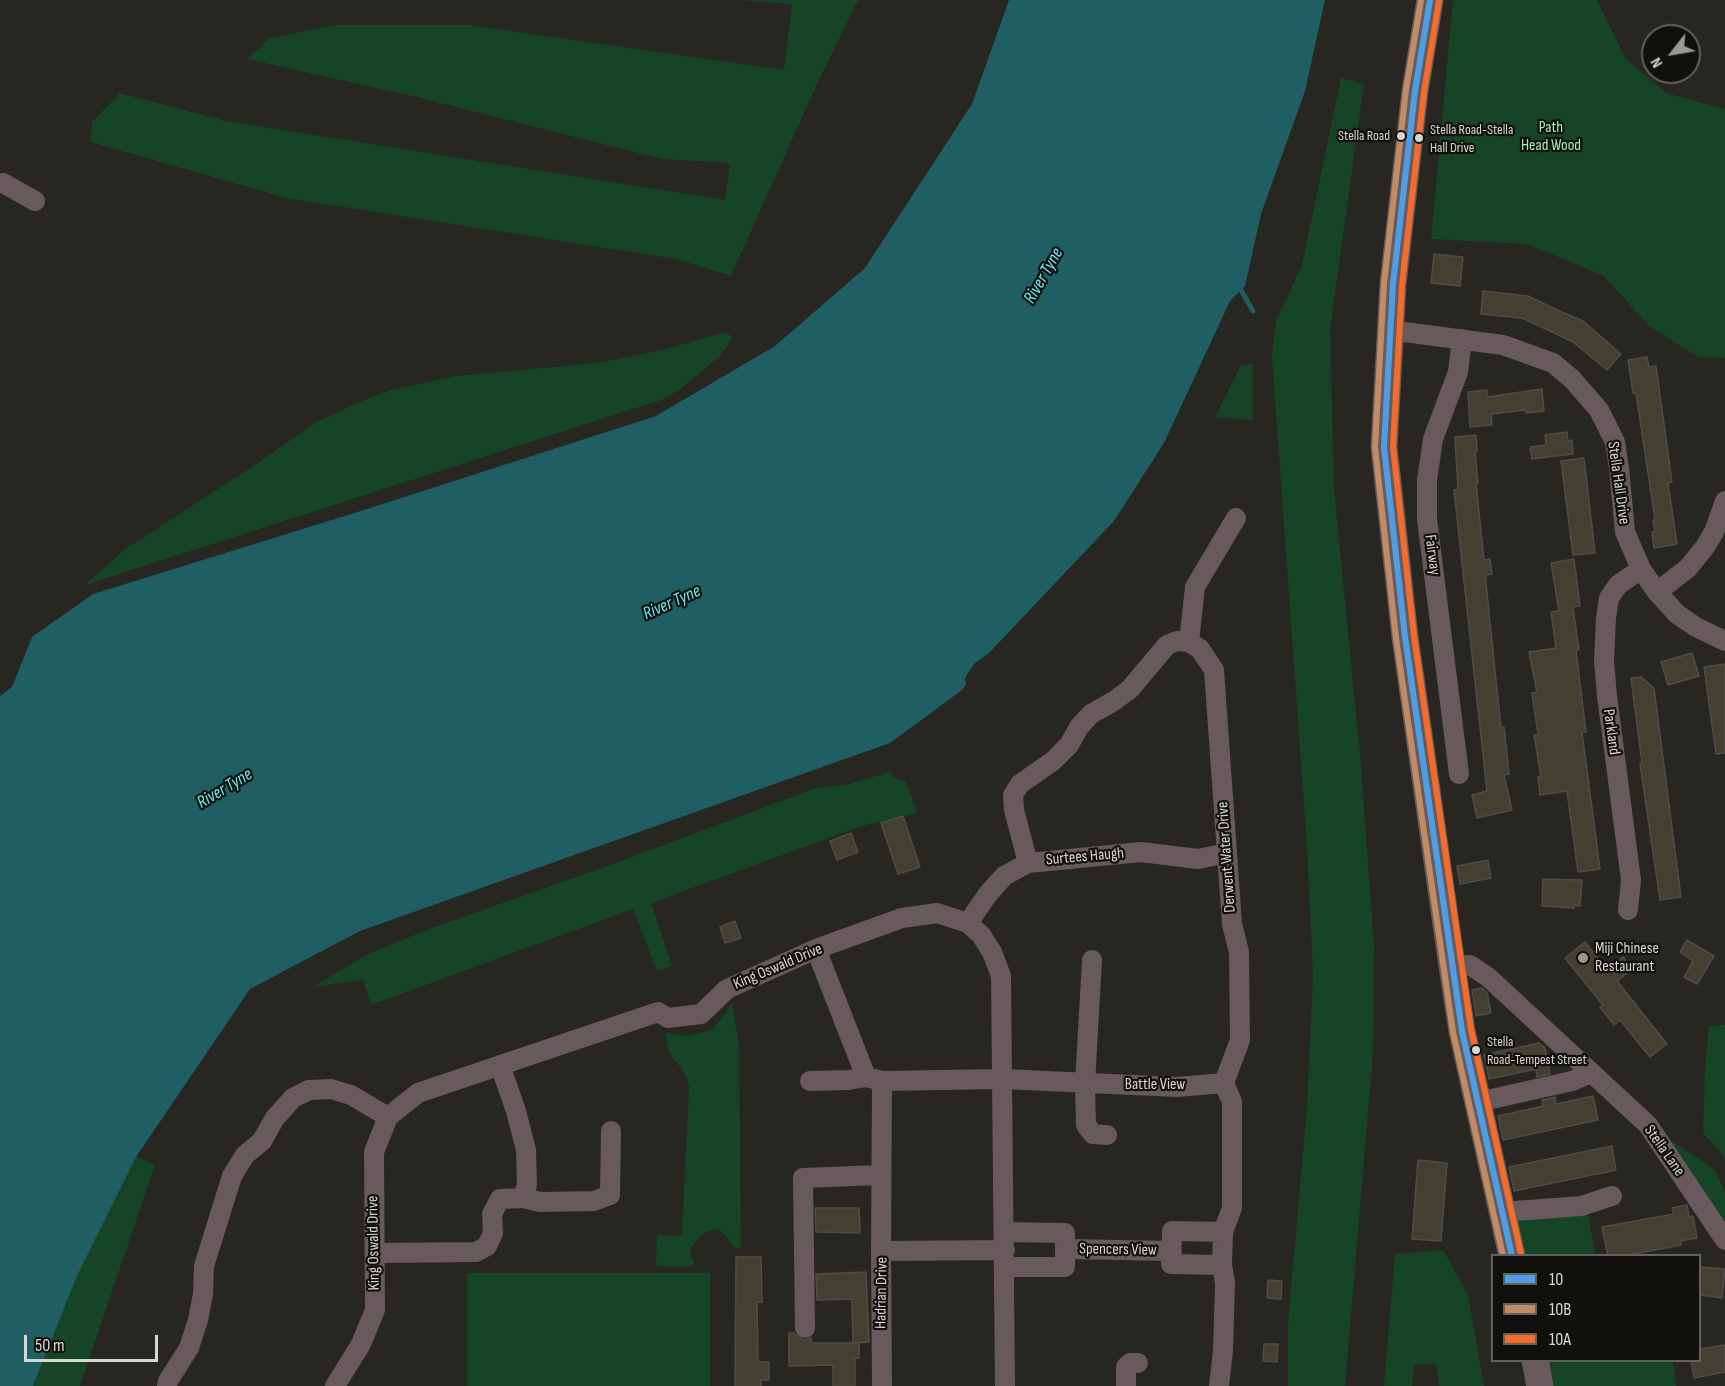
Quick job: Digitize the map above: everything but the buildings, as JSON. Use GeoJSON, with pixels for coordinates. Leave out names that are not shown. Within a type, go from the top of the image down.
{"type":"FeatureCollection","features":[{"type":"Feature","properties":{"kind":"main road"},"geometry":{"type":"LineString","coordinates":[[1430,0],[1415,92],[1393,284],[1383,447],[1405,637],[1462,1031],[1512,1254]]}},
{"type":"Feature","properties":{"kind":"main road"},"geometry":{"type":"LineString","coordinates":[[1535,1362],[1540,1386]]}},
{"type":"Feature","properties":{"kind":"street"},"geometry":{"type":"LineString","coordinates":[[1,182],[35,201]]}},
{"type":"Feature","properties":{"kind":"street","name":"Stella Hall Drive"},"geometry":{"type":"LineString","coordinates":[[1389,330],[1503,345],[1553,363],[1586,392],[1599,410],[1615,442],[1625,532],[1641,569],[1657,592],[1677,614],[1695,627],[1725,641]]}},
{"type":"Feature","properties":{"kind":"street","name":"Fairway"},"geometry":{"type":"LineString","coordinates":[[1459,774],[1427,519],[1427,480],[1433,439],[1458,372],[1462,339]]}},
{"type":"Feature","properties":{"kind":"street"},"geometry":{"type":"LineString","coordinates":[[1657,592],[1688,568],[1705,548],[1714,532],[1725,501]]}},
{"type":"Feature","properties":{"kind":"street"},"geometry":{"type":"LineString","coordinates":[[1028,863],[1014,810],[1013,795],[1020,784],[1053,761],[1069,745],[1085,720],[1130,689],[1167,645],[1177,641],[1189,642],[1195,587],[1236,518]]}},
{"type":"Feature","properties":{"kind":"street","name":"Parkland"},"geometry":{"type":"LineString","coordinates":[[1628,910],[1631,880],[1606,696],[1605,628],[1610,598],[1618,585],[1641,569]]}},
{"type":"Feature","properties":{"kind":"street","name":"Derwent Water Drive"},"geometry":{"type":"LineString","coordinates":[[1189,642],[1200,649],[1214,670],[1232,924],[1239,952],[1240,1040],[1224,1083]]}},
{"type":"Feature","properties":{"kind":"street","name":"Surtees Haugh"},"geometry":{"type":"LineString","coordinates":[[968,923],[1004,876],[1028,863],[1141,852],[1198,859],[1227,852]]}},
{"type":"Feature","properties":{"kind":"street","name":"King Oswald Drive"},"geometry":{"type":"LineString","coordinates":[[336,1386],[361,1344],[375,1310],[374,1152],[387,1117],[418,1093],[658,1012],[668,1018],[701,1014],[727,989],[816,950],[902,918],[937,913],[968,923]]}},
{"type":"Feature","properties":{"kind":"street"},"geometry":{"type":"LineString","coordinates":[[968,923],[981,935],[992,952],[1001,976],[1004,1079],[1005,1386]]}},
{"type":"Feature","properties":{"kind":"street"},"geometry":{"type":"LineString","coordinates":[[816,950],[874,1079],[880,1175],[881,1251]]}},
{"type":"Feature","properties":{"kind":"street"},"geometry":{"type":"LineString","coordinates":[[1092,960],[1085,1084],[1086,1125],[1093,1134],[1107,1135]]}},
{"type":"Feature","properties":{"kind":"street","name":"Stella Lane"},"geometry":{"type":"LineString","coordinates":[[1452,966],[1470,965],[1478,969],[1648,1125],[1725,1240]]}},
{"type":"Feature","properties":{"kind":"street"},"geometry":{"type":"LineString","coordinates":[[500,1065],[516,1111],[526,1150],[527,1185],[523,1198]]}},
{"type":"Feature","properties":{"kind":"street"},"geometry":{"type":"LineString","coordinates":[[1478,1102],[1572,1081],[1591,1073]]}},
{"type":"Feature","properties":{"kind":"street","name":"Battle View"},"geometry":{"type":"LineString","coordinates":[[810,1081],[1004,1079],[1177,1087],[1224,1083]]}},
{"type":"Feature","properties":{"kind":"street"},"geometry":{"type":"LineString","coordinates":[[1219,1386],[1223,1351],[1225,1283],[1222,1265],[1223,1232],[1232,1208],[1232,1102],[1224,1083]]}},
{"type":"Feature","properties":{"kind":"street"},"geometry":{"type":"LineString","coordinates":[[167,1386],[189,1348],[198,1320],[203,1294],[204,1266],[232,1176],[245,1155],[262,1141],[275,1118],[293,1098],[309,1090],[331,1089],[351,1095],[387,1117]]}},
{"type":"Feature","properties":{"kind":"street"},"geometry":{"type":"LineString","coordinates":[[375,1253],[476,1252],[487,1246],[492,1233],[492,1214],[500,1199],[523,1198],[540,1202],[594,1201],[610,1196],[611,1131]]}},
{"type":"Feature","properties":{"kind":"street"},"geometry":{"type":"LineString","coordinates":[[805,1328],[803,1178],[880,1175]]}},
{"type":"Feature","properties":{"kind":"street"},"geometry":{"type":"LineString","coordinates":[[1502,1212],[1581,1206],[1612,1196]]}},
{"type":"Feature","properties":{"kind":"street","name":"Spencers View"},"geometry":{"type":"LineString","coordinates":[[1222,1265],[1172,1264],[1172,1231],[1223,1232]]}},
{"type":"Feature","properties":{"kind":"street","name":"Spencers View"},"geometry":{"type":"LineString","coordinates":[[1065,1233],[1065,1268],[1005,1249],[1065,1233]]}},
{"type":"Feature","properties":{"kind":"street","name":"Hadrian Drive"},"geometry":{"type":"LineString","coordinates":[[882,1386],[881,1251],[1005,1249]]}},
{"type":"Feature","properties":{"kind":"street","name":"Spencers View"},"geometry":{"type":"LineString","coordinates":[[1065,1249],[1172,1251]]}},
{"type":"Feature","properties":{"kind":"street"},"geometry":{"type":"LineString","coordinates":[[1126,1386],[1126,1366],[1130,1363],[1138,1363]]}},
{"type":"Feature","properties":{"kind":"green space"},"geometry":{"type":"Polygon","coordinates":[[[738,0],[858,0],[817,84],[731,276],[676,259],[286,198],[90,142],[92,122],[120,93],[226,121],[725,200],[730,163],[662,159],[412,96],[247,59],[270,38],[335,25],[468,25],[784,70],[792,4],[738,0]]]}},
{"type":"Feature","properties":{"kind":"green space","name":"Path Head Wood"},"geometry":{"type":"Polygon","coordinates":[[[1453,0],[1597,0],[1626,59],[1641,72],[1641,84],[1655,84],[1666,93],[1725,109],[1725,358],[1698,357],[1649,326],[1604,276],[1527,244],[1431,239],[1453,0]]]}},
{"type":"Feature","properties":{"kind":"green space"},"geometry":{"type":"Polygon","coordinates":[[[1341,78],[1364,84],[1330,329],[1334,490],[1360,753],[1374,946],[1373,1053],[1345,1386],[1288,1386],[1288,1323],[1307,1107],[1313,974],[1307,847],[1272,357],[1276,321],[1302,265],[1341,78]]]}},
{"type":"Feature","properties":{"kind":"green space"},"geometry":{"type":"Polygon","coordinates":[[[726,332],[733,338],[720,356],[683,387],[664,399],[85,585],[124,550],[315,423],[364,400],[390,390],[457,376],[597,363],[666,349],[726,332]]]}},
{"type":"Feature","properties":{"kind":"green space"},"geometry":{"type":"Polygon","coordinates":[[[1253,364],[1253,420],[1215,417],[1241,365],[1253,364]]]}},
{"type":"Feature","properties":{"kind":"green space"},"geometry":{"type":"Polygon","coordinates":[[[890,772],[894,778],[906,782],[917,813],[862,826],[651,903],[672,966],[657,971],[633,909],[371,1005],[363,980],[313,987],[368,954],[429,929],[610,865],[816,788],[845,785],[890,772]]]}},
{"type":"Feature","properties":{"kind":"green space"},"geometry":{"type":"Polygon","coordinates":[[[732,1003],[739,1046],[741,1249],[734,1247],[719,1229],[708,1231],[698,1238],[690,1250],[694,1264],[687,1267],[656,1266],[657,1235],[682,1236],[689,1086],[684,1072],[669,1053],[665,1033],[688,1036],[712,1030],[732,1003]]]}},
{"type":"Feature","properties":{"kind":"green space"},"geometry":{"type":"Polygon","coordinates":[[[1725,1025],[1725,1160],[1703,1133],[1709,1026],[1725,1025]]]}},
{"type":"Feature","properties":{"kind":"green space"},"geometry":{"type":"Polygon","coordinates":[[[1663,1139],[1672,1141],[1715,1170],[1725,1192],[1725,1232],[1663,1139]]]}},
{"type":"Feature","properties":{"kind":"green space"},"geometry":{"type":"Polygon","coordinates":[[[136,1157],[155,1165],[80,1386],[33,1386],[77,1276],[136,1157]]]}},
{"type":"Feature","properties":{"kind":"green space"},"geometry":{"type":"Polygon","coordinates":[[[1588,1212],[1595,1254],[1523,1254],[1514,1218],[1588,1212]]]}},
{"type":"Feature","properties":{"kind":"green space"},"geometry":{"type":"Polygon","coordinates":[[[1443,1250],[1468,1295],[1484,1386],[1439,1386],[1436,1363],[1414,1365],[1412,1386],[1384,1386],[1395,1254],[1443,1250]]]}},
{"type":"Feature","properties":{"kind":"green space"},"geometry":{"type":"Polygon","coordinates":[[[467,1273],[710,1273],[710,1386],[467,1386],[467,1273]]]}},
{"type":"Feature","properties":{"kind":"green space"},"geometry":{"type":"Polygon","coordinates":[[[1548,1362],[1673,1362],[1676,1386],[1554,1386],[1548,1362]]]}},
{"type":"Feature","properties":{"kind":"water","name":"River Tyne"},"geometry":{"type":"Polygon","coordinates":[[[1009,0],[1325,0],[1305,91],[1261,214],[1245,286],[1230,301],[1164,443],[1114,521],[989,653],[974,664],[965,678],[966,685],[962,690],[890,743],[360,931],[250,989],[136,1157],[77,1276],[33,1386],[0,1386],[0,696],[12,687],[32,637],[93,594],[656,416],[775,346],[865,268],[972,104],[1009,0]]]}},
{"type":"Feature","properties":{"kind":"waterway"},"geometry":{"type":"LineString","coordinates":[[1241,290],[1253,311]]}},
{"type":"Feature","properties":{"kind":"transit line","name":"10B"},"geometry":{"type":"LineString","coordinates":[[1421,0],[1406,90],[1384,283],[1375,447],[1396,638],[1453,1032],[1503,1254]]}},
{"type":"Feature","properties":{"kind":"transit line","name":"10"},"geometry":{"type":"LineString","coordinates":[[1430,0],[1415,91],[1393,284],[1384,447],[1405,637],[1462,1031],[1512,1254]]}},
{"type":"Feature","properties":{"kind":"transit line","name":"10A"},"geometry":{"type":"LineString","coordinates":[[1439,1],[1424,92],[1402,285],[1393,447],[1414,636],[1471,1029],[1521,1254]]}},
{"type":"Feature","properties":{"kind":"place","name":"Stella Road"},"geometry":{"type":"Point","coordinates":[1401,136]}},
{"type":"Feature","properties":{"kind":"place","name":"Stella Road-Stella Hall Drive"},"geometry":{"type":"Point","coordinates":[1419,138]}},
{"type":"Feature","properties":{"kind":"place","name":"Miji Chinese Restaurant"},"geometry":{"type":"Point","coordinates":[1583,958]}},
{"type":"Feature","properties":{"kind":"place","name":"Stella Road-Tempest Street"},"geometry":{"type":"Point","coordinates":[1476,1050]}}]}
